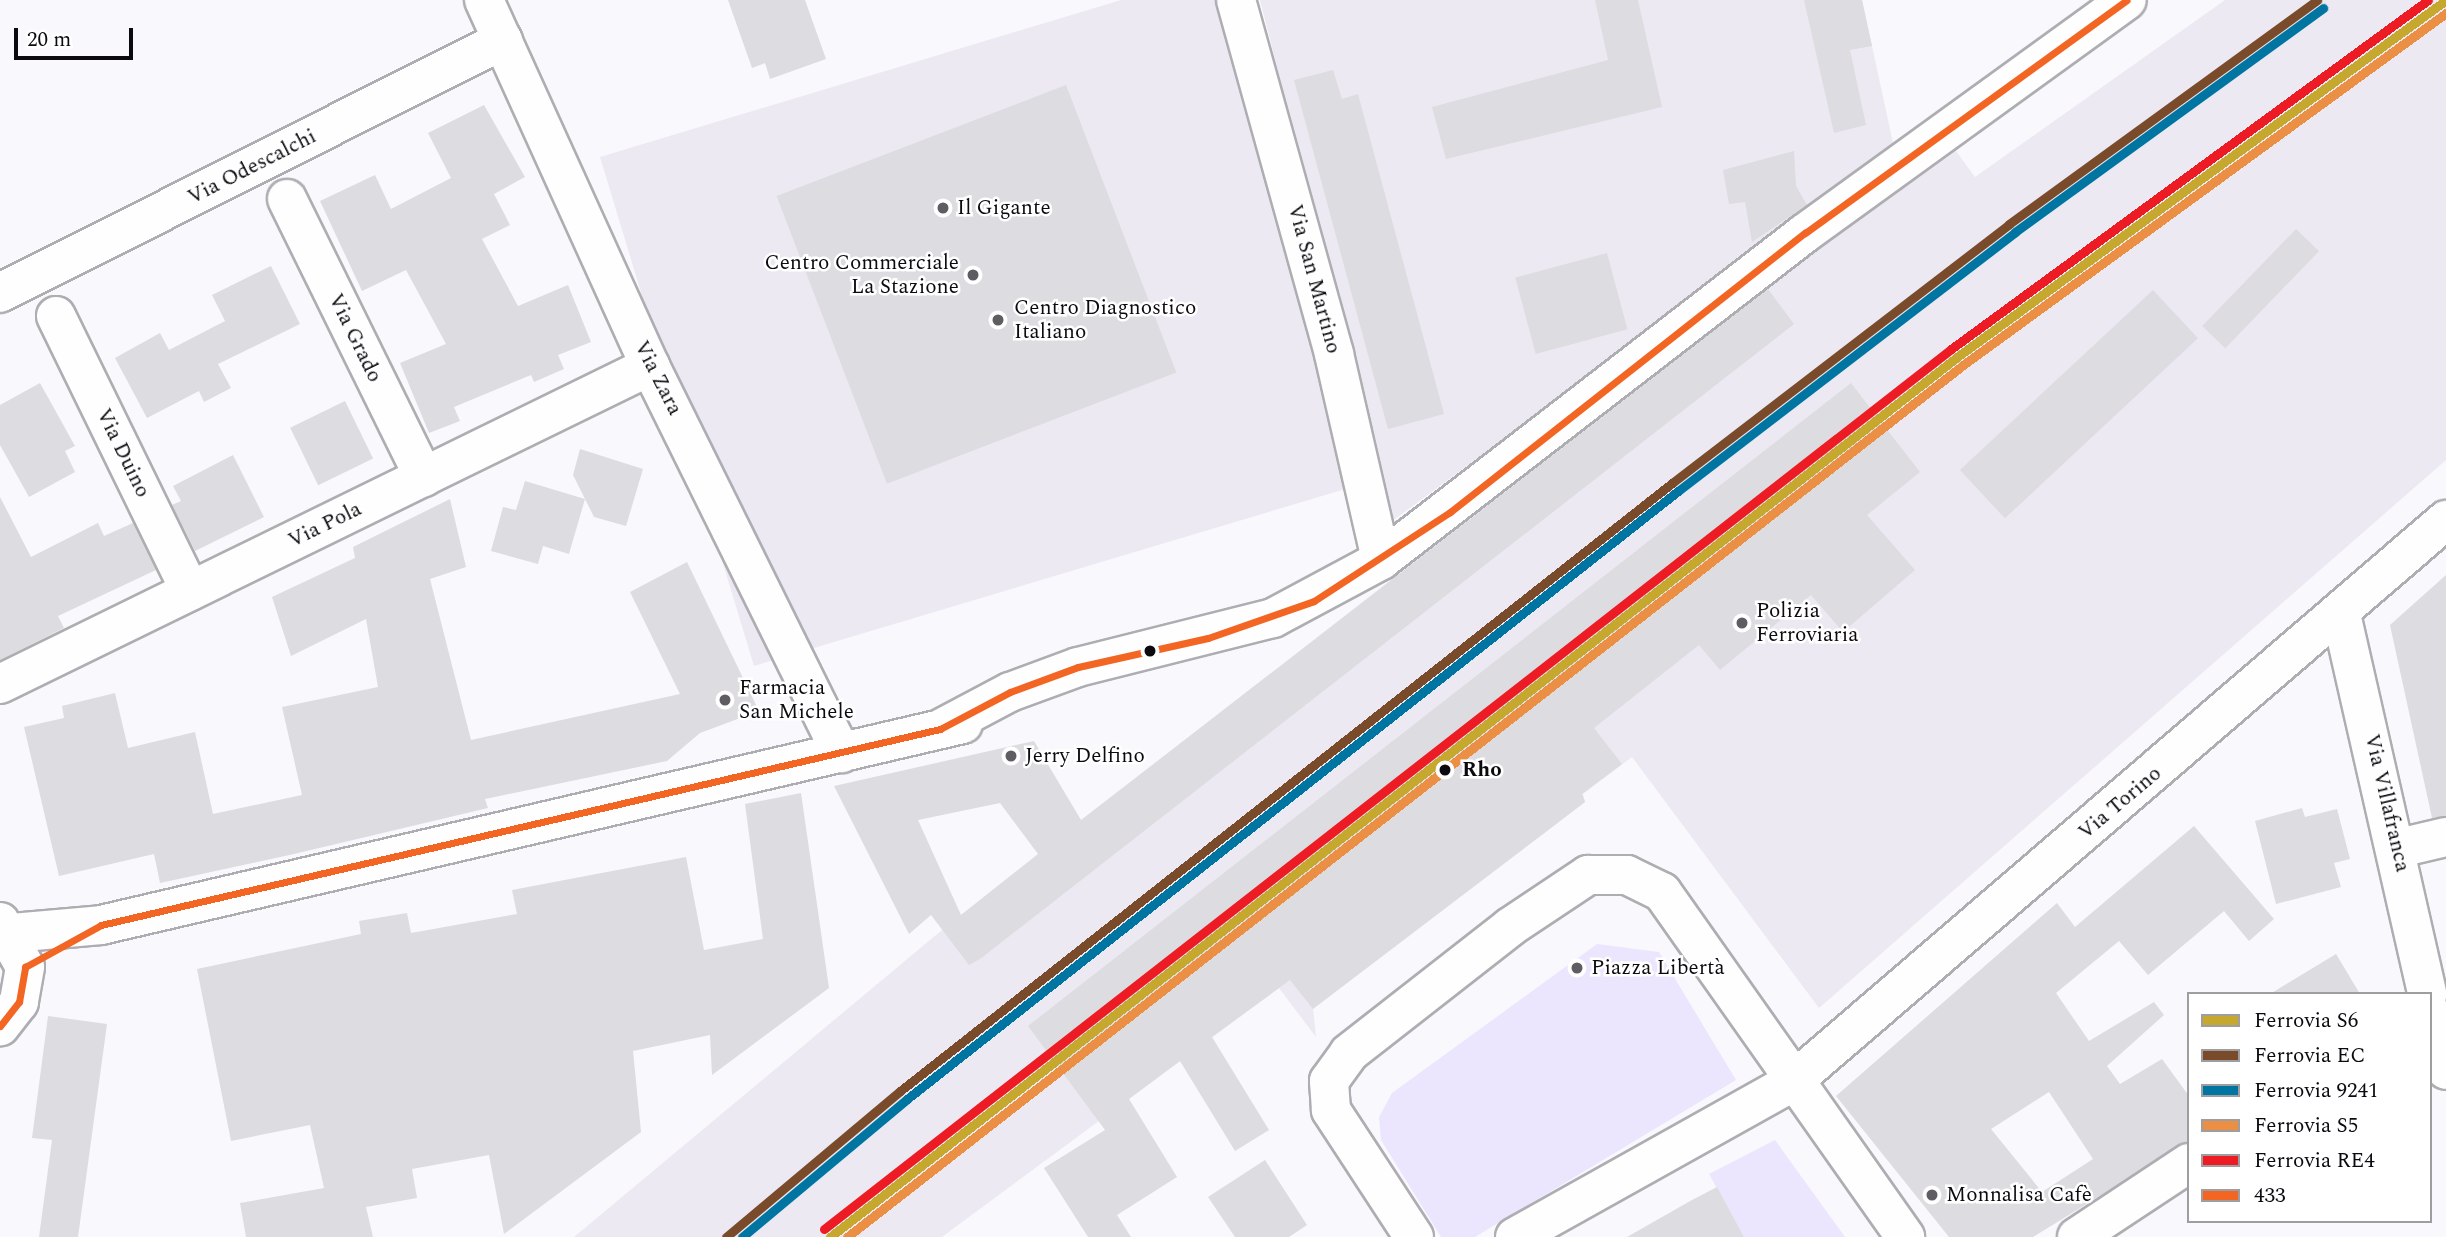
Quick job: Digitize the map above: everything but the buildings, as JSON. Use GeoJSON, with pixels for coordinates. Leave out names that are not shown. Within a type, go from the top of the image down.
{"type":"FeatureCollection","features":[{"type":"Feature","properties":{"kind":"street","name":"Via Zara"},"geometry":{"type":"LineString","coordinates":[[484,0],[650,366],[841,753]]}},
{"type":"Feature","properties":{"kind":"street","name":"Via San Martino"},"geometry":{"type":"LineString","coordinates":[[1236,0],[1334,354],[1381,560]]}},
{"type":"Feature","properties":{"kind":"street"},"geometry":{"type":"LineString","coordinates":[[0,1026],[19,1002],[12,941],[101,925],[940,729],[1010,692],[1079,667],[1154,653],[1273,618],[1381,560],[1805,233],[2127,0]]}},
{"type":"Feature","properties":{"kind":"street","name":"Via Odescalchi"},"geometry":{"type":"LineString","coordinates":[[0,293],[503,40]]}},
{"type":"Feature","properties":{"kind":"street","name":"Via Grado"},"geometry":{"type":"LineString","coordinates":[[287,199],[424,477]]}},
{"type":"Feature","properties":{"kind":"street","name":"Via Duino"},"geometry":{"type":"LineString","coordinates":[[56,316],[190,591]]}},
{"type":"Feature","properties":{"kind":"street","name":"Via Pola"},"geometry":{"type":"LineString","coordinates":[[0,684],[650,366]]}},
{"type":"Feature","properties":{"kind":"street","name":"Via Torino"},"geometry":{"type":"LineString","coordinates":[[1791,1083],[2341,614],[2446,520]]}},
{"type":"Feature","properties":{"kind":"street","name":"Via Villafranca"},"geometry":{"type":"LineString","coordinates":[[2341,614],[2399,848],[2427,992]]}},
{"type":"Feature","properties":{"kind":"street"},"geometry":{"type":"LineString","coordinates":[[2399,848],[2446,837]]}},
{"type":"Feature","properties":{"kind":"street"},"geometry":{"type":"LineString","coordinates":[[1414,1237],[1331,1110],[1329,1081],[1349,1053],[1588,875],[1627,874],[1662,892],[1791,1083],[1905,1237]]}},
{"type":"Feature","properties":{"kind":"street"},"geometry":{"type":"LineString","coordinates":[[2432,1021],[2446,1070]]}},
{"type":"Feature","properties":{"kind":"street"},"geometry":{"type":"LineString","coordinates":[[1515,1237],[1791,1083]]}},
{"type":"Feature","properties":{"kind":"street"},"geometry":{"type":"LineString","coordinates":[[2077,1237],[2187,1164]]}},
{"type":"Feature","properties":{"kind":"shaded area"},"geometry":{"type":"Polygon","coordinates":[[[1121,0],[1227,0],[1372,481],[754,666],[600,157],[1121,0]]]}},
{"type":"Feature","properties":{"kind":"shaded area"},"geometry":{"type":"Polygon","coordinates":[[[1260,0],[1862,0],[1895,152],[1392,521],[1260,0]]]}},
{"type":"Feature","properties":{"kind":"shaded area"},"geometry":{"type":"Polygon","coordinates":[[[2225,0],[2446,0],[2446,460],[1819,1008],[1632,757],[1583,794],[1585,802],[1313,1008],[1316,1037],[1279,988],[942,1237],[574,1237],[942,930],[1766,287],[1956,151],[1975,177],[2225,0]]]}},
{"type":"Feature","properties":{"kind":"shaded area"},"geometry":{"type":"Polygon","coordinates":[[[1597,944],[1659,952],[1736,1080],[1475,1237],[1441,1237],[1381,1140],[1379,1117],[1392,1093],[1597,944]]]}},
{"type":"Feature","properties":{"kind":"shaded area"},"geometry":{"type":"Polygon","coordinates":[[[1775,1140],[1845,1237],[1744,1237],[1709,1174],[1775,1140]]]}},
{"type":"Feature","properties":{"kind":"rail line","name":"EC"},"geometry":{"type":"LineString","coordinates":[[726,1237],[900,1091],[1672,483],[2009,224],[2317,0]]}},
{"type":"Feature","properties":{"kind":"rail line","name":"RE4"},"geometry":{"type":"LineString","coordinates":[[824,1229],[1951,349],[2428,0]]}},
{"type":"Feature","properties":{"kind":"rail line","name":"S6"},"geometry":{"type":"LineString","coordinates":[[830,1237],[1957,357],[2446,0]]}},
{"type":"Feature","properties":{"kind":"rail line","name":"9241"},"geometry":{"type":"LineString","coordinates":[[742,1237],[907,1099],[1678,491],[2015,232],[2323,8]]}},
{"type":"Feature","properties":{"kind":"rail line","name":"S5"},"geometry":{"type":"LineString","coordinates":[[847,1237],[1963,365],[2446,13]]}},
{"type":"Feature","properties":{"kind":"transit line","name":"433"},"geometry":{"type":"LineString","coordinates":[[0,1026],[19,1002],[25,967],[101,925],[940,729],[1010,692],[1078,667],[1208,638],[1314,601],[1450,512],[1805,233],[2127,0]]}},
{"type":"Feature","properties":{"kind":"place","name":"Il Gigante"},"geometry":{"type":"Point","coordinates":[943,208]}},
{"type":"Feature","properties":{"kind":"place","name":"Centro Commerciale La Stazione"},"geometry":{"type":"Point","coordinates":[973,275]}},
{"type":"Feature","properties":{"kind":"place","name":"Centro Diagnostico Italiano"},"geometry":{"type":"Point","coordinates":[998,320]}},
{"type":"Feature","properties":{"kind":"place","name":"Polizia Ferroviaria"},"geometry":{"type":"Point","coordinates":[1742,623]}},
{"type":"Feature","properties":{"kind":"place","name":"Farmacia San Michele"},"geometry":{"type":"Point","coordinates":[725,700]}},
{"type":"Feature","properties":{"kind":"place","name":"Jerry Delfino"},"geometry":{"type":"Point","coordinates":[1011,756]}},
{"type":"Feature","properties":{"kind":"place","name":"Rho"},"geometry":{"type":"Point","coordinates":[1445,770]}},
{"type":"Feature","properties":{"kind":"place","name":"Piazza Libertà"},"geometry":{"type":"Point","coordinates":[1577,968]}},
{"type":"Feature","properties":{"kind":"place","name":"Monnalisa Cafè"},"geometry":{"type":"Point","coordinates":[1932,1195]}}]}
